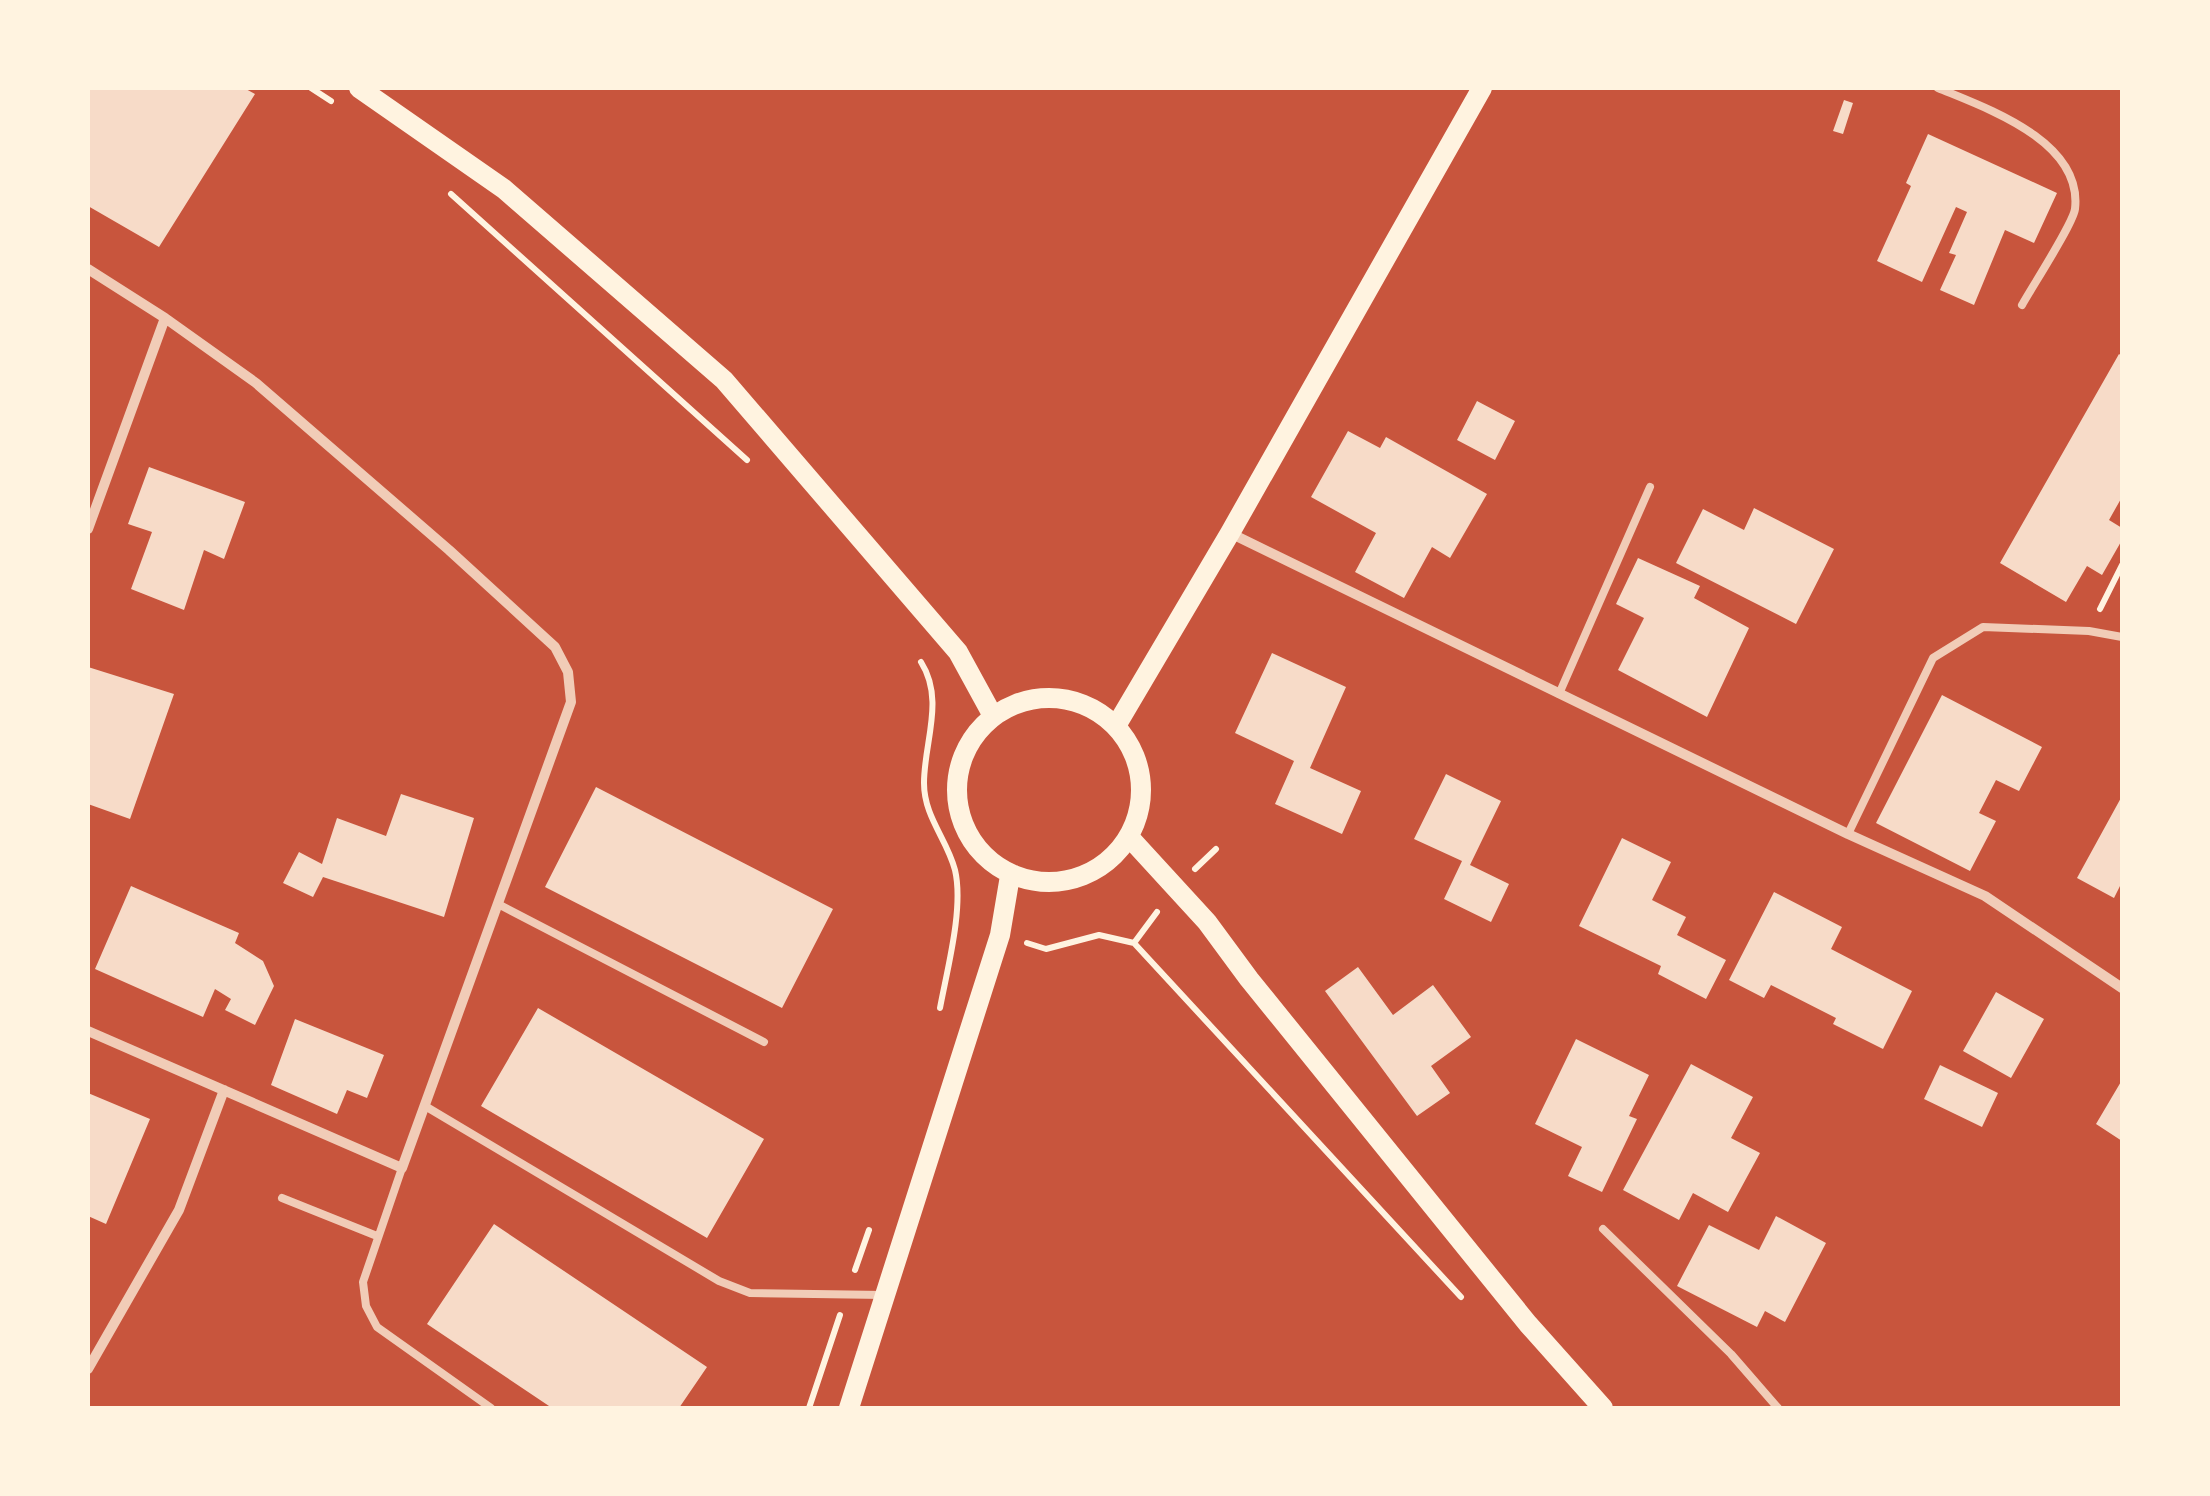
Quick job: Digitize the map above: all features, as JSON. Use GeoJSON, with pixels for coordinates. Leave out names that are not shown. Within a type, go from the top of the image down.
{"type":"FeatureCollection","features":[{"type":"Feature","properties":{"kind":"main road"},"geometry":{"type":"LineString","coordinates":[[358,88],[504,189],[724,380],[958,652],[993,716]]}},
{"type":"Feature","properties":{"kind":"main road"},"geometry":{"type":"LineString","coordinates":[[1116,726],[1482,88]]}},
{"type":"Feature","properties":{"kind":"main road"},"geometry":{"type":"LineString","coordinates":[[1067,699],[1090,707],[1116,726],[1133,750],[1142,781],[1141,808],[1130,838],[1119,853],[1093,873],[1057,884],[1010,876],[988,861],[968,836],[958,813],[956,780],[970,740],[993,716],[1026,700],[1067,699]]}},
{"type":"Feature","properties":{"kind":"main road"},"geometry":{"type":"LineString","coordinates":[[1130,838],[1208,922],[1516,1309],[1603,1408]]}},
{"type":"Feature","properties":{"kind":"main road"},"geometry":{"type":"LineString","coordinates":[[849,1408],[1000,935],[1010,876]]}},
{"type":"Feature","properties":{"kind":"street"},"geometry":{"type":"LineString","coordinates":[[88,269],[256,383],[449,550],[555,647],[568,672],[571,702],[402,1168],[88,1031]]}},
{"type":"Feature","properties":{"kind":"street"},"geometry":{"type":"LineString","coordinates":[[88,529],[165,318]]}},
{"type":"Feature","properties":{"kind":"street"},"geometry":{"type":"LineString","coordinates":[[1230,533],[1848,834],[1985,896],[2122,988]]}},
{"type":"Feature","properties":{"kind":"street"},"geometry":{"type":"LineString","coordinates":[[88,1368],[179,1210],[224,1090]]}},
{"type":"Feature","properties":{"kind":"lane"},"geometry":{"type":"LineString","coordinates":[[1938,88],[2008,118],[2044,142],[2072,176],[2075,211],[2022,305]]}},
{"type":"Feature","properties":{"kind":"lane"},"geometry":{"type":"LineString","coordinates":[[1559,694],[1650,487]]}},
{"type":"Feature","properties":{"kind":"lane"},"geometry":{"type":"LineString","coordinates":[[1848,834],[1934,658],[1983,627],[2089,631],[2122,637]]}},
{"type":"Feature","properties":{"kind":"lane"},"geometry":{"type":"LineString","coordinates":[[498,904],[764,1042]]}},
{"type":"Feature","properties":{"kind":"lane"},"geometry":{"type":"LineString","coordinates":[[425,1106],[720,1281],[750,1293],[884,1295]]}},
{"type":"Feature","properties":{"kind":"lane"},"geometry":{"type":"LineString","coordinates":[[402,1168],[363,1282],[366,1306],[377,1327],[491,1408]]}},
{"type":"Feature","properties":{"kind":"lane"},"geometry":{"type":"LineString","coordinates":[[282,1198],[377,1236]]}},
{"type":"Feature","properties":{"kind":"lane"},"geometry":{"type":"LineString","coordinates":[[1603,1229],[1731,1354],[1778,1408]]}},
{"type":"Feature","properties":{"kind":"path"},"geometry":{"type":"LineString","coordinates":[[311,88],[340,106]]}},
{"type":"Feature","properties":{"kind":"path"},"geometry":{"type":"LineString","coordinates":[[442,186],[749,462]]}},
{"type":"Feature","properties":{"kind":"path"},"geometry":{"type":"LineString","coordinates":[[2089,631],[2122,565]]}},
{"type":"Feature","properties":{"kind":"path"},"geometry":{"type":"LineString","coordinates":[[920,659],[928,672],[934,720],[924,782],[928,812],[955,870],[956,922],[939,1015]]}},
{"type":"Feature","properties":{"kind":"path"},"geometry":{"type":"LineString","coordinates":[[956,922],[1046,948],[1099,935],[1134,943],[1466,1302]]}},
{"type":"Feature","properties":{"kind":"path"},"geometry":{"type":"LineString","coordinates":[[809,1408],[870,1227]]}},
{"type":"Feature","properties":{"kind":"building"},"geometry":{"type":"Polygon","coordinates":[[[88,88],[244,88],[255,94],[159,247],[88,206],[88,88]]]}},
{"type":"Feature","properties":{"kind":"building"},"geometry":{"type":"Polygon","coordinates":[[[1844,100],[1853,103],[1843,134],[1833,131],[1844,100]]]}},
{"type":"Feature","properties":{"kind":"building"},"geometry":{"type":"Polygon","coordinates":[[[1928,134],[2057,193],[2034,243],[2005,230],[1974,305],[1940,290],[1956,255],[1949,253],[1967,212],[1956,207],[1922,282],[1877,261],[1911,186],[1906,183],[1928,134]]]}},
{"type":"Feature","properties":{"kind":"building"},"geometry":{"type":"Polygon","coordinates":[[[2119,354],[2122,497],[2109,520],[2122,528],[2122,540],[2102,575],[2087,566],[2066,602],[2000,563],[2119,354]]]}},
{"type":"Feature","properties":{"kind":"building"},"geometry":{"type":"Polygon","coordinates":[[[1477,401],[1515,421],[1495,460],[1457,440],[1477,401]]]}},
{"type":"Feature","properties":{"kind":"building"},"geometry":{"type":"Polygon","coordinates":[[[1348,431],[1380,448],[1386,437],[1487,494],[1450,558],[1432,547],[1404,598],[1355,572],[1376,533],[1311,497],[1348,431]]]}},
{"type":"Feature","properties":{"kind":"building"},"geometry":{"type":"Polygon","coordinates":[[[149,467],[245,502],[224,559],[204,550],[184,610],[131,589],[152,532],[128,524],[149,467]]]}},
{"type":"Feature","properties":{"kind":"building"},"geometry":{"type":"Polygon","coordinates":[[[1754,508],[1834,549],[1796,624],[1676,563],[1703,509],[1744,530],[1754,508]]]}},
{"type":"Feature","properties":{"kind":"building"},"geometry":{"type":"Polygon","coordinates":[[[1638,558],[1700,586],[1694,598],[1749,628],[1707,717],[1618,670],[1644,618],[1616,604],[1638,558]]]}},
{"type":"Feature","properties":{"kind":"building"},"geometry":{"type":"Polygon","coordinates":[[[1272,653],[1346,687],[1310,768],[1361,791],[1342,834],[1275,804],[1294,761],[1235,733],[1272,653]]]}},
{"type":"Feature","properties":{"kind":"building"},"geometry":{"type":"Polygon","coordinates":[[[88,667],[174,694],[130,819],[88,804],[88,667]]]}},
{"type":"Feature","properties":{"kind":"building"},"geometry":{"type":"Polygon","coordinates":[[[1942,695],[2042,747],[2019,791],[1996,780],[1979,813],[1996,821],[1970,871],[1876,823],[1942,695]]]}},
{"type":"Feature","properties":{"kind":"building"},"geometry":{"type":"Polygon","coordinates":[[[1446,774],[1501,801],[1470,865],[1509,884],[1491,922],[1444,899],[1462,861],[1414,839],[1446,774]]]}},
{"type":"Feature","properties":{"kind":"building"},"geometry":{"type":"Polygon","coordinates":[[[596,787],[833,909],[782,1008],[545,887],[596,787]]]}},
{"type":"Feature","properties":{"kind":"building"},"geometry":{"type":"Polygon","coordinates":[[[401,794],[474,818],[444,917],[323,877],[313,897],[283,883],[299,852],[322,864],[337,818],[386,836],[401,794]]]}},
{"type":"Feature","properties":{"kind":"building"},"geometry":{"type":"Polygon","coordinates":[[[2122,796],[2122,882],[2114,898],[2077,878],[2122,796]]]}},
{"type":"Feature","properties":{"kind":"building"},"geometry":{"type":"Polygon","coordinates":[[[1622,838],[1671,862],[1652,900],[1686,917],[1677,935],[1726,960],[1706,999],[1658,974],[1661,966],[1579,926],[1622,838]]]}},
{"type":"Feature","properties":{"kind":"building"},"geometry":{"type":"Polygon","coordinates":[[[131,886],[239,933],[235,943],[263,961],[274,986],[255,1025],[225,1010],[231,999],[215,989],[203,1017],[95,969],[131,886]]]}},
{"type":"Feature","properties":{"kind":"building"},"geometry":{"type":"Polygon","coordinates":[[[1774,892],[1842,927],[1831,949],[1912,991],[1883,1049],[1833,1024],[1836,1018],[1771,985],[1764,998],[1729,980],[1774,892]]]}},
{"type":"Feature","properties":{"kind":"building"},"geometry":{"type":"Polygon","coordinates":[[[1358,967],[1393,1015],[1433,985],[1471,1037],[1431,1066],[1450,1093],[1417,1116],[1325,991],[1358,967]]]}},
{"type":"Feature","properties":{"kind":"building"},"geometry":{"type":"Polygon","coordinates":[[[1996,992],[2044,1019],[2011,1078],[1963,1051],[1996,992]]]}},
{"type":"Feature","properties":{"kind":"building"},"geometry":{"type":"Polygon","coordinates":[[[538,1008],[764,1139],[707,1238],[481,1106],[538,1008]]]}},
{"type":"Feature","properties":{"kind":"building"},"geometry":{"type":"Polygon","coordinates":[[[295,1019],[384,1055],[367,1098],[347,1090],[337,1114],[271,1085],[295,1019]]]}},
{"type":"Feature","properties":{"kind":"building"},"geometry":{"type":"Polygon","coordinates":[[[1576,1039],[1649,1075],[1629,1116],[1637,1119],[1602,1192],[1568,1176],[1582,1147],[1535,1124],[1576,1039]]]}},
{"type":"Feature","properties":{"kind":"building"},"geometry":{"type":"Polygon","coordinates":[[[1691,1064],[1753,1097],[1731,1138],[1760,1153],[1728,1212],[1693,1193],[1679,1220],[1623,1190],[1691,1064]]]}},
{"type":"Feature","properties":{"kind":"building"},"geometry":{"type":"Polygon","coordinates":[[[1940,1065],[1998,1093],[1982,1127],[1924,1099],[1940,1065]]]}},
{"type":"Feature","properties":{"kind":"building"},"geometry":{"type":"Polygon","coordinates":[[[2122,1080],[2122,1141],[2096,1124],[2122,1080]]]}},
{"type":"Feature","properties":{"kind":"building"},"geometry":{"type":"Polygon","coordinates":[[[88,1093],[150,1119],[106,1224],[88,1216],[88,1093]]]}},
{"type":"Feature","properties":{"kind":"building"},"geometry":{"type":"Polygon","coordinates":[[[1776,1216],[1826,1243],[1785,1322],[1765,1311],[1757,1327],[1677,1286],[1709,1225],[1759,1250],[1776,1216]]]}},
{"type":"Feature","properties":{"kind":"building"},"geometry":{"type":"Polygon","coordinates":[[[494,1224],[707,1367],[679,1408],[552,1408],[427,1324],[494,1224]]]}}]}
